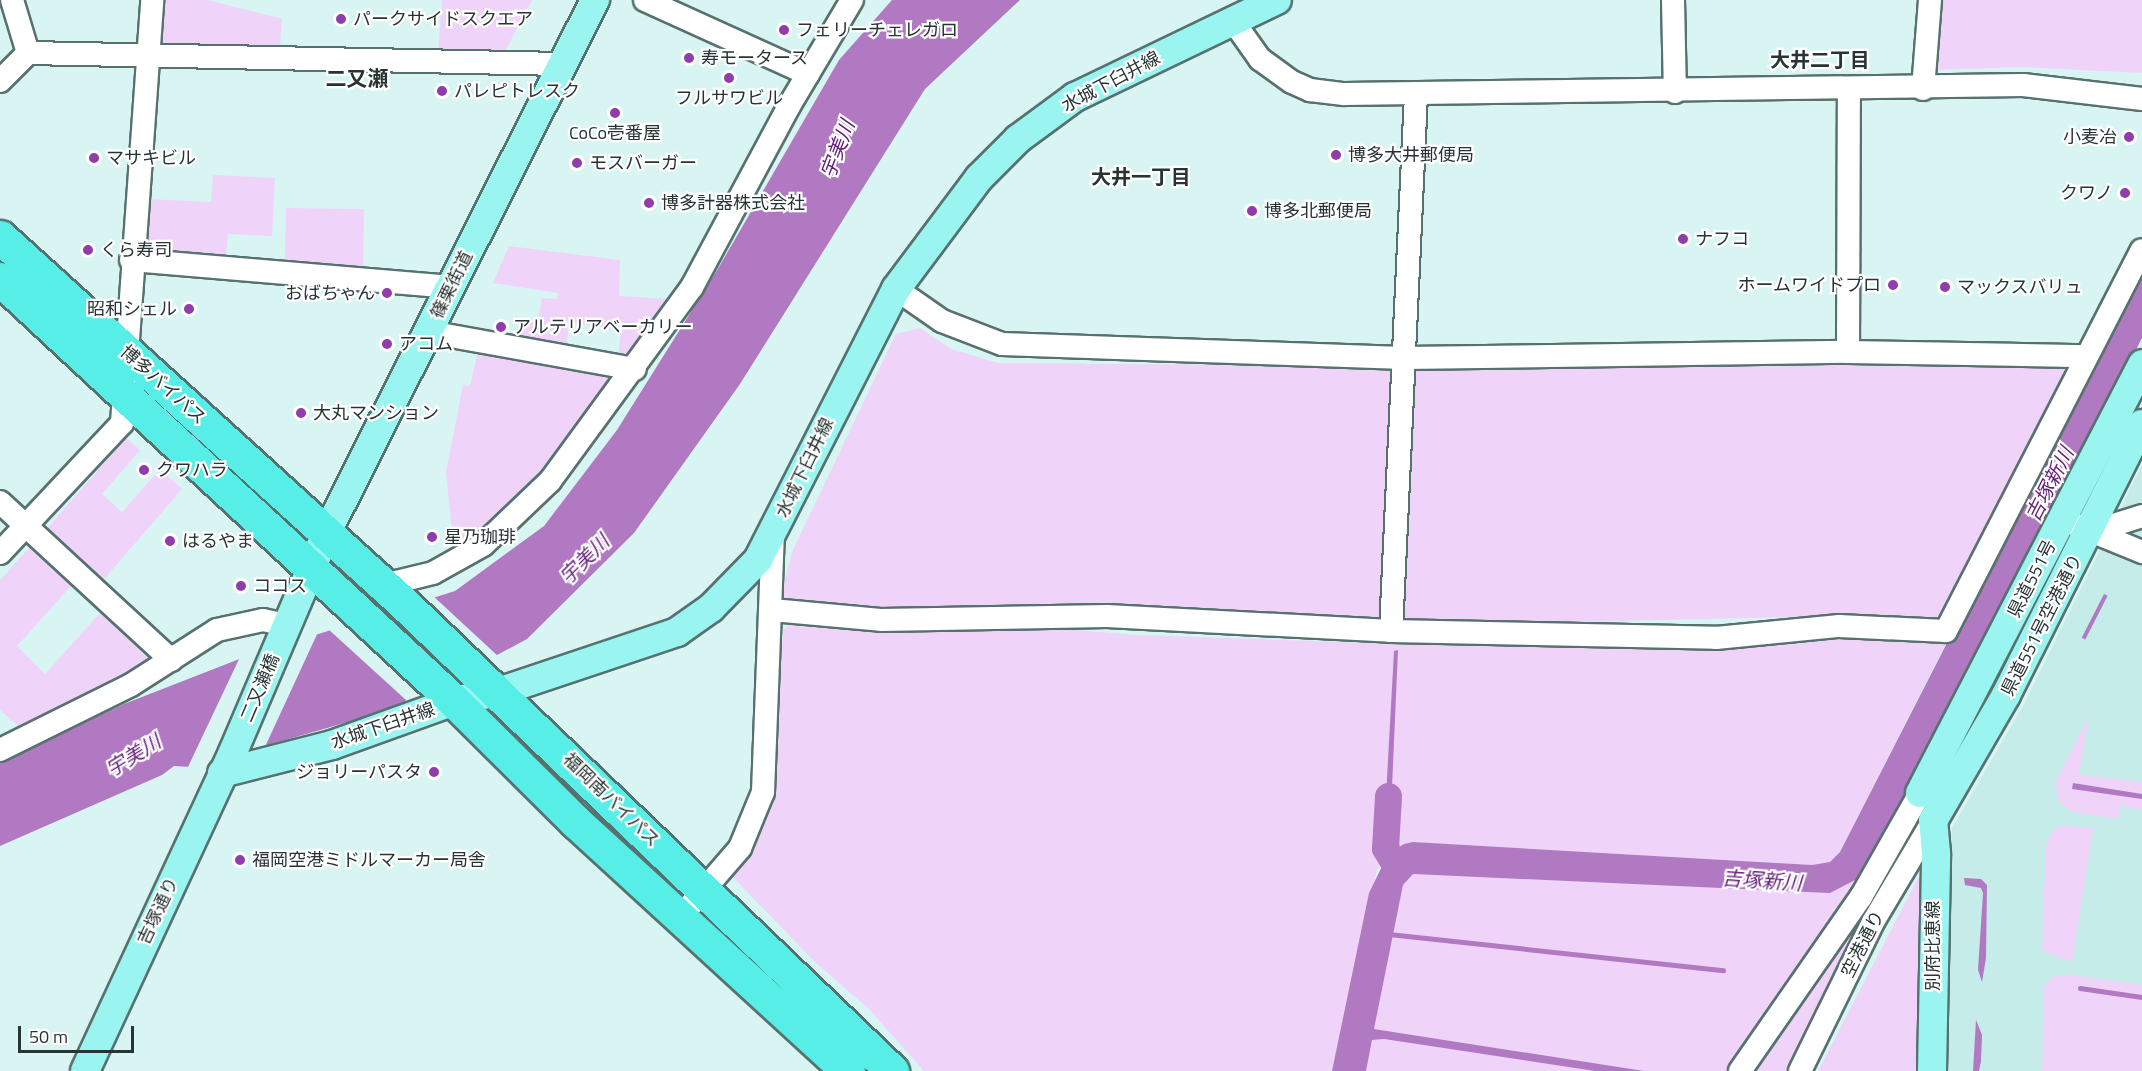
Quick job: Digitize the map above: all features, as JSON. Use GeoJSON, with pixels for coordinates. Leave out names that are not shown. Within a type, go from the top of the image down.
{"type":"FeatureCollection","features":[{"type":"Feature","properties":{"kind":"highway","name":"博多バイパス"},"geometry":{"type":"LineString","coordinates":[[0,237],[327,532]]}},
{"type":"Feature","properties":{"kind":"highway","name":"博多バイパス"},"geometry":{"type":"LineString","coordinates":[[0,279],[310,570]]}},
{"type":"Feature","properties":{"kind":"highway","name":"福岡南バイパス"},"geometry":{"type":"LineString","coordinates":[[327,532],[487,682],[892,1071]]}},
{"type":"Feature","properties":{"kind":"highway","name":"福岡南バイパス"},"geometry":{"type":"LineString","coordinates":[[310,570],[449,698],[576,822],[682,915],[848,1071]]}},
{"type":"Feature","properties":{"kind":"main road","name":"篠栗街道"},"geometry":{"type":"LineString","coordinates":[[310,570],[595,0]]}},
{"type":"Feature","properties":{"kind":"main road","name":"水城下臼井線"},"geometry":{"type":"LineString","coordinates":[[227,762],[332,745],[487,682],[677,632],[732,591],[772,535],[896,289],[979,178],[1018,139],[1075,97],[1277,0]]}},
{"type":"Feature","properties":{"kind":"main road","name":"県道551号"},"geometry":{"type":"LineString","coordinates":[[1920,793],[2142,364]]}},
{"type":"Feature","properties":{"kind":"main road","name":"県道551号空港通り"},"geometry":{"type":"LineString","coordinates":[[1933,821],[2006,695],[2091,532],[2142,424]]}},
{"type":"Feature","properties":{"kind":"main road"},"geometry":{"type":"LineString","coordinates":[[287,625],[310,570]]}},
{"type":"Feature","properties":{"kind":"main road","name":"二又瀬橋"},"geometry":{"type":"LineString","coordinates":[[227,762],[287,625]]}},
{"type":"Feature","properties":{"kind":"main road","name":"吉塚通り"},"geometry":{"type":"LineString","coordinates":[[85,1071],[227,762]]}},
{"type":"Feature","properties":{"kind":"main road","name":"別府比恵線"},"geometry":{"type":"LineString","coordinates":[[1932,1071],[1936,853],[1933,821]]}},
{"type":"Feature","properties":{"kind":"street"},"geometry":{"type":"LineString","coordinates":[[12,0],[28,53]]}},
{"type":"Feature","properties":{"kind":"street"},"geometry":{"type":"LineString","coordinates":[[0,553],[122,423],[127,398],[131,260],[152,0]]}},
{"type":"Feature","properties":{"kind":"street"},"geometry":{"type":"LineString","coordinates":[[645,0],[808,74]]}},
{"type":"Feature","properties":{"kind":"street"},"geometry":{"type":"LineString","coordinates":[[393,593],[483,545],[550,482],[635,369],[692,288],[808,74],[852,0]]}},
{"type":"Feature","properties":{"kind":"street"},"geometry":{"type":"LineString","coordinates":[[1673,0],[1675,92]]}},
{"type":"Feature","properties":{"kind":"street"},"geometry":{"type":"LineString","coordinates":[[1923,89],[1930,0]]}},
{"type":"Feature","properties":{"kind":"street"},"geometry":{"type":"LineString","coordinates":[[1233,21],[1260,59],[1310,90],[1344,94],[1849,90],[2023,85],[2142,99]]}},
{"type":"Feature","properties":{"kind":"street"},"geometry":{"type":"LineString","coordinates":[[0,81],[28,53],[564,64]]}},
{"type":"Feature","properties":{"kind":"street"},"geometry":{"type":"LineString","coordinates":[[1848,352],[1849,90]]}},
{"type":"Feature","properties":{"kind":"street"},"geometry":{"type":"LineString","coordinates":[[1391,631],[1416,94]]}},
{"type":"Feature","properties":{"kind":"street"},"geometry":{"type":"LineString","coordinates":[[772,610],[881,620],[1107,616],[1391,631],[1716,638],[1839,626],[1946,631],[2142,250]]}},
{"type":"Feature","properties":{"kind":"street"},"geometry":{"type":"LineString","coordinates":[[131,260],[450,287]]}},
{"type":"Feature","properties":{"kind":"street"},"geometry":{"type":"LineString","coordinates":[[896,289],[942,321],[1002,344],[1404,358],[1848,352],[2087,356]]}},
{"type":"Feature","properties":{"kind":"street"},"geometry":{"type":"LineString","coordinates":[[429,332],[635,369]]}},
{"type":"Feature","properties":{"kind":"street"},"geometry":{"type":"LineString","coordinates":[[0,502],[171,660]]}},
{"type":"Feature","properties":{"kind":"street"},"geometry":{"type":"LineString","coordinates":[[2091,532],[2142,516]]}},
{"type":"Feature","properties":{"kind":"street"},"geometry":{"type":"LineString","coordinates":[[2062,519],[2142,552]]}},
{"type":"Feature","properties":{"kind":"street"},"geometry":{"type":"LineString","coordinates":[[682,915],[706,891],[740,848],[763,792],[772,610],[772,535]]}},
{"type":"Feature","properties":{"kind":"street"},"geometry":{"type":"LineString","coordinates":[[4,743],[131,685],[217,630],[263,620],[287,625]]}},
{"type":"Feature","properties":{"kind":"street"},"geometry":{"type":"LineString","coordinates":[[1740,1071],[1861,897],[1920,793]]}},
{"type":"Feature","properties":{"kind":"street","name":"空港通り"},"geometry":{"type":"LineString","coordinates":[[1800,1071],[1874,922],[1933,821]]}},
{"type":"Feature","properties":{"kind":"shaded area"},"geometry":{"type":"Polygon","coordinates":[[[158,0],[208,0],[282,19],[280,47],[155,44],[158,0]]]}},
{"type":"Feature","properties":{"kind":"shaded area"},"geometry":{"type":"Polygon","coordinates":[[[442,0],[532,0],[503,55],[438,53],[442,0]]]}},
{"type":"Feature","properties":{"kind":"shaded area"},"geometry":{"type":"Polygon","coordinates":[[[1939,0],[2142,0],[2142,73],[2021,67],[1934,70],[1939,0]]]}},
{"type":"Feature","properties":{"kind":"shaded area"},"geometry":{"type":"Polygon","coordinates":[[[213,175],[275,178],[272,236],[228,234],[225,264],[144,257],[147,199],[211,202],[213,175]]]}},
{"type":"Feature","properties":{"kind":"shaded area"},"geometry":{"type":"Polygon","coordinates":[[[286,208],[364,209],[363,270],[285,269],[286,208]]]}},
{"type":"Feature","properties":{"kind":"shaded area"},"geometry":{"type":"Polygon","coordinates":[[[509,246],[620,260],[619,296],[667,299],[630,360],[618,358],[621,330],[569,322],[566,350],[516,341],[520,318],[538,320],[542,298],[557,299],[558,293],[493,283],[509,246]]]}},
{"type":"Feature","properties":{"kind":"shaded area"},"geometry":{"type":"Polygon","coordinates":[[[920,328],[951,349],[998,363],[1396,366],[1383,623],[889,612],[785,603],[780,597],[793,550],[896,334],[920,328]]]}},
{"type":"Feature","properties":{"kind":"shaded area"},"geometry":{"type":"Polygon","coordinates":[[[478,351],[620,377],[524,497],[454,551],[446,472],[463,385],[470,386],[478,351]]]}},
{"type":"Feature","properties":{"kind":"shaded area"},"geometry":{"type":"Polygon","coordinates":[[[1839,361],[2068,368],[1947,620],[1833,616],[1399,626],[1412,366],[1839,361]]]}},
{"type":"Feature","properties":{"kind":"shaded area"},"geometry":{"type":"Polygon","coordinates":[[[126,438],[140,450],[102,494],[122,512],[160,469],[182,489],[99,585],[44,532],[126,438]]]}},
{"type":"Feature","properties":{"kind":"shaded area"},"geometry":{"type":"Polygon","coordinates":[[[2142,465],[2142,1071],[1944,1071],[1952,828],[2024,704],[2142,465]]]}},
{"type":"Feature","properties":{"kind":"shaded area"},"geometry":{"type":"Polygon","coordinates":[[[29,548],[71,586],[17,646],[45,674],[100,613],[153,662],[18,726],[0,710],[0,580],[29,548]]]}},
{"type":"Feature","properties":{"kind":"shaded area"},"geometry":{"type":"Polygon","coordinates":[[[790,624],[879,630],[1009,625],[1139,635],[1398,644],[1661,647],[1838,634],[1947,641],[1840,852],[1830,862],[1812,865],[1413,842],[1388,854],[1377,870],[1332,1071],[924,1071],[869,1009],[815,962],[731,875],[774,785],[783,630],[790,624]]]}},
{"type":"Feature","properties":{"kind":"shaded area"},"geometry":{"type":"Polygon","coordinates":[[[2089,716],[2079,775],[2142,782],[2142,810],[2120,806],[2118,819],[2072,812],[2059,802],[2055,783],[2089,716]]]}},
{"type":"Feature","properties":{"kind":"shaded area"},"geometry":{"type":"Polygon","coordinates":[[[1977,718],[1980,720],[1851,941],[1788,1071],[1751,1071],[1977,718]]]}},
{"type":"Feature","properties":{"kind":"shaded area"},"geometry":{"type":"Polygon","coordinates":[[[2063,825],[2093,828],[2072,962],[2042,951],[2046,846],[2052,831],[2063,825]]]}},
{"type":"Feature","properties":{"kind":"shaded area"},"geometry":{"type":"Polygon","coordinates":[[[1875,860],[1730,1071],[1644,1071],[1374,1029],[1403,885],[1413,874],[1830,893],[1875,860]]]}},
{"type":"Feature","properties":{"kind":"shaded area"},"geometry":{"type":"Polygon","coordinates":[[[1918,878],[1929,879],[1921,1071],[1818,1071],[1918,878]]]}},
{"type":"Feature","properties":{"kind":"shaded area"},"geometry":{"type":"Polygon","coordinates":[[[2072,975],[2142,985],[2142,1071],[2042,1071],[2044,987],[2051,977],[2072,975]]]}},
{"type":"Feature","properties":{"kind":"shaded area"},"geometry":{"type":"Polygon","coordinates":[[[1384,1039],[1595,1071],[1366,1071],[1372,1040],[1384,1039]]]}},
{"type":"Feature","properties":{"kind":"water","name":"宇美川"},"geometry":{"type":"Polygon","coordinates":[[[892,0],[1020,0],[925,89],[740,384],[634,533],[527,639],[400,707],[191,767],[174,766],[162,775],[0,846],[0,762],[124,704],[242,658],[455,591],[544,526],[617,430],[716,272],[839,60],[892,0]]]}},
{"type":"Feature","properties":{"kind":"water","name":"吉塚新川"},"geometry":{"type":"Polygon","coordinates":[[[2142,262],[2142,338],[1926,760],[1859,878],[1830,893],[1413,874],[1403,885],[1374,1029],[1644,1071],[1595,1071],[1384,1039],[1372,1040],[1366,1071],[1332,1071],[1369,893],[1388,854],[1404,844],[1413,842],[1812,865],[1830,862],[1840,852],[2142,262]]]}},
{"type":"Feature","properties":{"kind":"water"},"geometry":{"type":"Polygon","coordinates":[[[2104,594],[2108,596],[2085,639],[2082,638],[2104,594]]]}},
{"type":"Feature","properties":{"kind":"water"},"geometry":{"type":"Polygon","coordinates":[[[1398,650],[1390,833],[1384,833],[1394,651],[1398,650]]]}},
{"type":"Feature","properties":{"kind":"water"},"geometry":{"type":"Polygon","coordinates":[[[2073,783],[2142,794],[2142,799],[2072,789],[2073,783]]]}},
{"type":"Feature","properties":{"kind":"water"},"geometry":{"type":"Polygon","coordinates":[[[1964,878],[1981,879],[1987,885],[1986,958],[1982,982],[1978,970],[1983,893],[1981,888],[1965,885],[1964,878]]]}},
{"type":"Feature","properties":{"kind":"water"},"geometry":{"type":"Polygon","coordinates":[[[1976,1020],[1982,1035],[1981,1061],[1979,1071],[1973,1071],[1976,1020]]]}},
{"type":"Feature","properties":{"kind":"pier"},"geometry":{"type":"Polygon","coordinates":[[[432,595],[499,657],[402,706],[406,700],[327,628],[432,595]]]}},
{"type":"Feature","properties":{"kind":"pier"},"geometry":{"type":"Polygon","coordinates":[[[319,630],[264,749],[187,769],[241,655],[319,630]]]}},
{"type":"Feature","properties":{"kind":"waterway"},"geometry":{"type":"LineString","coordinates":[[1388,796],[1385,848],[1396,866]]}},
{"type":"Feature","properties":{"kind":"waterway"},"geometry":{"type":"LineString","coordinates":[[1386,828],[1388,858]]}},
{"type":"Feature","properties":{"kind":"waterway"},"geometry":{"type":"LineString","coordinates":[[1389,934],[1723,970]]}},
{"type":"Feature","properties":{"kind":"waterway"},"geometry":{"type":"LineString","coordinates":[[2080,988],[2142,997]]}},
{"type":"Feature","properties":{"kind":"place","name":"パークサイドスクエア"},"geometry":{"type":"Point","coordinates":[341,19]}},
{"type":"Feature","properties":{"kind":"place","name":"フェリーチェレガロ"},"geometry":{"type":"Point","coordinates":[784,30]}},
{"type":"Feature","properties":{"kind":"place","name":"寿モータース"},"geometry":{"type":"Point","coordinates":[689,58]}},
{"type":"Feature","properties":{"kind":"place","name":"フルサワビル"},"geometry":{"type":"Point","coordinates":[729,78]}},
{"type":"Feature","properties":{"kind":"place","name":"パレピトレスク"},"geometry":{"type":"Point","coordinates":[442,91]}},
{"type":"Feature","properties":{"kind":"place","name":"CoCo壱番屋"},"geometry":{"type":"Point","coordinates":[615,113]}},
{"type":"Feature","properties":{"kind":"place","name":"小麦冶"},"geometry":{"type":"Point","coordinates":[2129,137]}},
{"type":"Feature","properties":{"kind":"place","name":"博多大井郵便局"},"geometry":{"type":"Point","coordinates":[1336,155]}},
{"type":"Feature","properties":{"kind":"place","name":"マサキビル"},"geometry":{"type":"Point","coordinates":[94,158]}},
{"type":"Feature","properties":{"kind":"place","name":"モスバーガー"},"geometry":{"type":"Point","coordinates":[577,163]}},
{"type":"Feature","properties":{"kind":"place","name":"クワノ"},"geometry":{"type":"Point","coordinates":[2125,193]}},
{"type":"Feature","properties":{"kind":"place","name":"博多計器株式会社"},"geometry":{"type":"Point","coordinates":[649,203]}},
{"type":"Feature","properties":{"kind":"place","name":"博多北郵便局"},"geometry":{"type":"Point","coordinates":[1252,211]}},
{"type":"Feature","properties":{"kind":"place","name":"ナフコ"},"geometry":{"type":"Point","coordinates":[1683,239]}},
{"type":"Feature","properties":{"kind":"place","name":"くら寿司"},"geometry":{"type":"Point","coordinates":[88,250]}},
{"type":"Feature","properties":{"kind":"place","name":"ホームワイドプロ"},"geometry":{"type":"Point","coordinates":[1893,285]}},
{"type":"Feature","properties":{"kind":"place","name":"マックスバリュ"},"geometry":{"type":"Point","coordinates":[1945,287]}},
{"type":"Feature","properties":{"kind":"place","name":"おばちゃん"},"geometry":{"type":"Point","coordinates":[387,293]}},
{"type":"Feature","properties":{"kind":"place","name":"昭和シェル"},"geometry":{"type":"Point","coordinates":[189,309]}},
{"type":"Feature","properties":{"kind":"place","name":"アルテリアベーカリー"},"geometry":{"type":"Point","coordinates":[501,327]}},
{"type":"Feature","properties":{"kind":"place","name":"アコム"},"geometry":{"type":"Point","coordinates":[387,344]}},
{"type":"Feature","properties":{"kind":"place","name":"大丸マンション"},"geometry":{"type":"Point","coordinates":[301,413]}},
{"type":"Feature","properties":{"kind":"place","name":"クワハラ"},"geometry":{"type":"Point","coordinates":[144,470]}},
{"type":"Feature","properties":{"kind":"place","name":"星乃珈琲"},"geometry":{"type":"Point","coordinates":[432,537]}},
{"type":"Feature","properties":{"kind":"place","name":"はるやま"},"geometry":{"type":"Point","coordinates":[170,541]}},
{"type":"Feature","properties":{"kind":"place","name":"ココス"},"geometry":{"type":"Point","coordinates":[241,586]}},
{"type":"Feature","properties":{"kind":"place","name":"ジョリーパスタ"},"geometry":{"type":"Point","coordinates":[434,772]}},
{"type":"Feature","properties":{"kind":"place","name":"福岡空港ミドルマーカー局舎"},"geometry":{"type":"Point","coordinates":[240,860]}},
{"type":"Feature","properties":{"kind":"district","name":"大井二丁目"},"geometry":{"type":"Point","coordinates":[1820,59]}},
{"type":"Feature","properties":{"kind":"district","name":"二又瀬"},"geometry":{"type":"Point","coordinates":[357,78]}},
{"type":"Feature","properties":{"kind":"district","name":"大井一丁目"},"geometry":{"type":"Point","coordinates":[1141,176]}}]}
